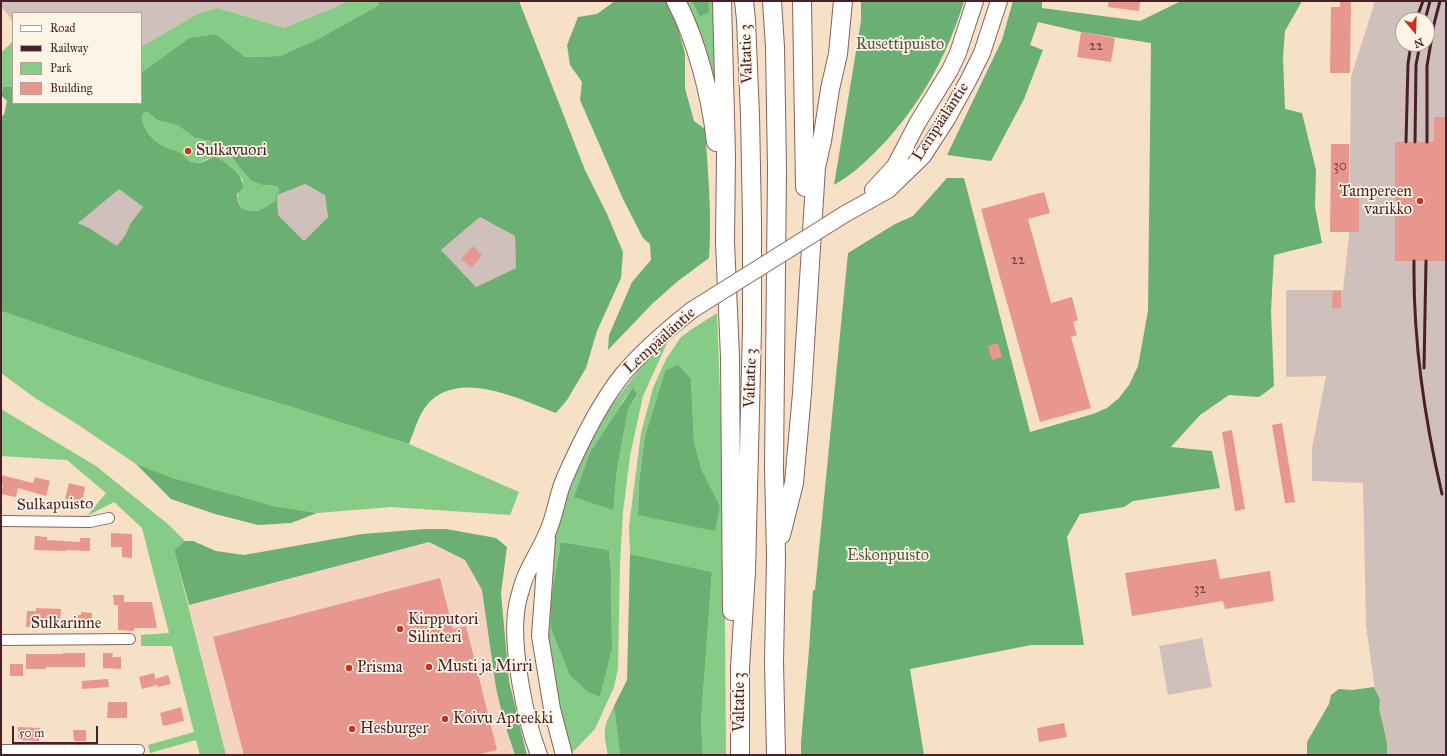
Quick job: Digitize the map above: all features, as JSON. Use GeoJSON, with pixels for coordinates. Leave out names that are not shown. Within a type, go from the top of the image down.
{"type":"FeatureCollection","features":[{"type":"Feature","properties":{"kind":"highway"},"geometry":{"type":"LineString","coordinates":[[676,1],[694,46],[708,94],[714,126],[725,242],[730,357],[732,633],[740,667]]}},
{"type":"Feature","properties":{"kind":"highway"},"geometry":{"type":"LineString","coordinates":[[722,1],[726,155],[725,242]]}},
{"type":"Feature","properties":{"kind":"highway","name":"Valtatie 3"},"geometry":{"type":"LineString","coordinates":[[740,755],[740,667],[746,572],[752,320],[752,212],[748,68],[744,1]]}},
{"type":"Feature","properties":{"kind":"highway","name":"Valtatie 3"},"geometry":{"type":"LineString","coordinates":[[772,1],[775,47],[777,169],[774,468],[776,557],[774,662],[776,755]]}},
{"type":"Feature","properties":{"kind":"highway"},"geometry":{"type":"LineString","coordinates":[[802,1],[808,298]]}},
{"type":"Feature","properties":{"kind":"highway"},"geometry":{"type":"LineString","coordinates":[[776,557],[794,483],[802,393],[816,167],[838,54],[844,1]]}},
{"type":"Feature","properties":{"kind":"main road","name":"Lempääläntie"},"geometry":{"type":"LineString","coordinates":[[845,214],[872,192],[895,166],[918,122],[950,70],[958,53],[975,1]]}},
{"type":"Feature","properties":{"kind":"main road","name":"Lempääläntie"},"geometry":{"type":"LineString","coordinates":[[539,755],[527,716],[518,664],[515,634],[517,607],[523,582],[548,531],[562,484],[576,452],[608,396],[623,374],[641,355],[692,310],[845,214],[888,190],[923,156],[950,114],[982,53],[999,1]]}},
{"type":"Feature","properties":{"kind":"main road","name":"Lempääläntie"},"geometry":{"type":"LineString","coordinates":[[548,531],[540,636],[552,709],[564,755]]}},
{"type":"Feature","properties":{"kind":"street","name":"Sulkapuisto"},"geometry":{"type":"LineString","coordinates":[[1,521],[90,522],[109,518]]}},
{"type":"Feature","properties":{"kind":"street","name":"Sulkarinne"},"geometry":{"type":"LineString","coordinates":[[1,640],[130,639]]}},
{"type":"Feature","properties":{"kind":"street"},"geometry":{"type":"LineString","coordinates":[[1,750],[139,750]]}},
{"type":"Feature","properties":{"kind":"shaded area"},"geometry":{"type":"Polygon","coordinates":[[[1,1],[347,1],[284,28],[218,8],[197,14],[142,46],[142,12],[12,12],[12,21],[1,7],[1,1]]]}},
{"type":"Feature","properties":{"kind":"shaded area"},"geometry":{"type":"Polygon","coordinates":[[[1375,1],[1446,1],[1446,755],[1384,755],[1366,625],[1363,483],[1312,481],[1312,448],[1326,376],[1286,377],[1286,290],[1343,290],[1349,236],[1351,77],[1375,1]]]}},
{"type":"Feature","properties":{"kind":"shaded area"},"geometry":{"type":"Polygon","coordinates":[[[305,184],[325,195],[328,217],[304,241],[278,215],[277,194],[305,184]]]}},
{"type":"Feature","properties":{"kind":"shaded area"},"geometry":{"type":"Polygon","coordinates":[[[119,188],[143,207],[130,224],[126,234],[117,246],[89,228],[77,223],[119,188]]]}},
{"type":"Feature","properties":{"kind":"shaded area"},"geometry":{"type":"Polygon","coordinates":[[[480,217],[515,236],[516,268],[476,287],[441,250],[480,217]]]}},
{"type":"Feature","properties":{"kind":"shaded area","name":"Prisma"},"geometry":{"type":"Polygon","coordinates":[[[429,542],[465,560],[482,590],[496,688],[504,722],[515,755],[226,755],[189,605],[429,542]]]}},
{"type":"Feature","properties":{"kind":"shaded area"},"geometry":{"type":"Polygon","coordinates":[[[1202,638],[1212,687],[1168,695],[1159,646],[1202,638]]]}},
{"type":"Feature","properties":{"kind":"green space"},"geometry":{"type":"Polygon","coordinates":[[[347,1],[379,1],[379,5],[320,38],[280,56],[245,57],[216,34],[189,38],[142,72],[142,46],[197,14],[218,8],[284,28],[347,1]]]}},
{"type":"Feature","properties":{"kind":"green space"},"geometry":{"type":"Polygon","coordinates":[[[379,1],[519,1],[585,170],[607,214],[623,252],[621,278],[597,331],[586,368],[567,400],[556,413],[525,401],[489,390],[472,388],[455,389],[440,394],[427,405],[419,419],[409,444],[205,381],[1,311],[1,116],[4,115],[7,101],[1,95],[3,87],[12,87],[12,104],[142,104],[142,72],[189,38],[216,34],[245,57],[280,56],[320,38],[379,5],[379,1]],[[147,112],[142,114],[142,120],[146,130],[157,142],[168,149],[178,151],[191,162],[199,163],[215,157],[234,169],[242,182],[243,188],[237,194],[238,202],[241,208],[256,211],[276,200],[276,194],[279,192],[278,187],[263,185],[252,181],[236,163],[227,149],[220,143],[195,138],[177,125],[157,120],[147,112]],[[305,184],[277,195],[278,215],[304,241],[328,217],[325,195],[305,184]],[[119,189],[78,223],[89,228],[117,246],[126,234],[130,224],[143,207],[119,189]],[[480,217],[441,250],[476,287],[516,268],[515,236],[480,217]]]}},
{"type":"Feature","properties":{"kind":"green space"},"geometry":{"type":"Polygon","coordinates":[[[615,1],[666,1],[677,24],[685,54],[685,88],[694,121],[705,129],[710,242],[709,258],[678,281],[652,304],[608,350],[609,335],[632,282],[651,260],[650,244],[643,238],[623,199],[580,100],[582,82],[570,65],[567,45],[578,17],[597,14],[615,1]]]}},
{"type":"Feature","properties":{"kind":"green space"},"geometry":{"type":"Polygon","coordinates":[[[682,1],[715,1],[718,100],[682,1]]]}},
{"type":"Feature","properties":{"kind":"green space"},"geometry":{"type":"Polygon","coordinates":[[[692,1],[708,1],[709,12],[700,16],[692,1]]]}},
{"type":"Feature","properties":{"kind":"green space","name":"Rusettipuisto"},"geometry":{"type":"Polygon","coordinates":[[[861,1],[964,1],[956,25],[935,71],[908,114],[893,134],[875,152],[854,171],[834,185],[861,21],[861,1]]]}},
{"type":"Feature","properties":{"kind":"green space","name":"Eskonpuisto"},"geometry":{"type":"Polygon","coordinates":[[[1013,1],[1042,1],[1042,8],[1140,21],[1181,1],[1302,1],[1285,31],[1283,58],[1285,109],[1302,113],[1316,170],[1315,207],[1322,243],[1274,255],[1271,311],[1274,386],[1259,397],[1229,395],[1200,415],[1171,447],[1212,451],[1220,488],[1133,501],[1124,507],[1080,514],[1067,537],[1084,645],[1031,645],[910,669],[924,755],[801,755],[813,590],[815,590],[848,253],[895,224],[913,216],[947,178],[964,178],[1030,432],[1093,414],[1107,408],[1119,398],[1129,385],[1138,366],[1148,311],[1151,43],[1081,32],[1038,22],[1030,45],[1043,50],[1024,99],[991,161],[947,155],[1002,40],[1013,1]]]}},
{"type":"Feature","properties":{"kind":"green space"},"geometry":{"type":"Polygon","coordinates":[[[12,42],[12,87],[3,87],[1,91],[1,53],[12,42]]]}},
{"type":"Feature","properties":{"kind":"green space"},"geometry":{"type":"Polygon","coordinates":[[[147,112],[157,120],[177,125],[195,138],[220,143],[227,149],[236,163],[263,185],[278,187],[279,192],[276,194],[276,200],[256,211],[241,208],[238,201],[238,194],[243,181],[235,170],[228,164],[207,159],[197,163],[189,162],[178,151],[168,149],[161,145],[146,130],[142,119],[142,114],[147,112]]]}},
{"type":"Feature","properties":{"kind":"green space"},"geometry":{"type":"Polygon","coordinates":[[[1,311],[205,381],[409,444],[519,492],[510,515],[391,507],[317,513],[274,506],[173,478],[136,464],[77,424],[35,398],[1,373],[1,311]]]}},
{"type":"Feature","properties":{"kind":"green space"},"geometry":{"type":"Polygon","coordinates":[[[717,313],[724,500],[726,755],[703,755],[701,721],[712,572],[630,554],[629,526],[641,433],[653,388],[666,359],[681,337],[717,313]],[[665,371],[645,436],[639,482],[638,515],[720,506],[702,471],[694,442],[691,379],[665,371]]]}},
{"type":"Feature","properties":{"kind":"green space"},"geometry":{"type":"Polygon","coordinates":[[[666,340],[668,341],[643,396],[630,456],[623,512],[620,563],[618,668],[614,687],[595,729],[571,754],[548,660],[547,585],[556,530],[579,463],[608,410],[638,371],[666,340]],[[633,387],[621,404],[613,510],[617,470],[628,410],[637,396],[633,387]],[[561,542],[600,697],[612,649],[611,571],[609,550],[561,542]]]}},
{"type":"Feature","properties":{"kind":"green space"},"geometry":{"type":"Polygon","coordinates":[[[678,365],[691,379],[694,442],[702,471],[720,506],[715,531],[638,515],[639,482],[645,436],[665,371],[678,365]]]}},
{"type":"Feature","properties":{"kind":"green space"},"geometry":{"type":"Polygon","coordinates":[[[633,387],[637,395],[628,410],[617,470],[613,510],[574,497],[590,453],[633,387]]]}},
{"type":"Feature","properties":{"kind":"green space"},"geometry":{"type":"Polygon","coordinates":[[[1,409],[96,466],[169,525],[185,541],[174,550],[226,755],[200,755],[196,740],[150,753],[148,745],[194,732],[172,646],[141,646],[141,635],[169,633],[142,528],[114,502],[87,516],[106,493],[67,460],[1,456],[1,409]]]}},
{"type":"Feature","properties":{"kind":"green space"},"geometry":{"type":"Polygon","coordinates":[[[136,464],[173,478],[274,506],[317,513],[291,523],[258,525],[215,514],[171,499],[136,464]]]}},
{"type":"Feature","properties":{"kind":"green space"},"geometry":{"type":"Polygon","coordinates":[[[425,529],[446,529],[496,538],[507,547],[501,593],[509,681],[527,755],[515,755],[504,722],[496,688],[482,590],[465,560],[429,542],[189,605],[174,550],[185,541],[193,541],[216,551],[244,555],[362,534],[425,529]]]}},
{"type":"Feature","properties":{"kind":"green space"},"geometry":{"type":"Polygon","coordinates":[[[561,542],[609,550],[611,571],[612,649],[600,697],[587,691],[570,675],[551,628],[551,602],[561,542]]]}},
{"type":"Feature","properties":{"kind":"green space"},"geometry":{"type":"Polygon","coordinates":[[[630,554],[712,572],[701,721],[703,755],[620,755],[614,706],[627,680],[630,554]]]}},
{"type":"Feature","properties":{"kind":"green space"},"geometry":{"type":"Polygon","coordinates":[[[1374,687],[1380,700],[1379,708],[1387,743],[1387,755],[1307,755],[1307,742],[1329,704],[1331,695],[1339,689],[1352,690],[1374,687]]]}},
{"type":"Feature","properties":{"kind":"green space"},"geometry":{"type":"Polygon","coordinates":[[[614,706],[620,755],[608,755],[605,730],[614,706]]]}},
{"type":"Feature","properties":{"kind":"building"},"geometry":{"type":"Polygon","coordinates":[[[1109,1],[1140,1],[1139,11],[1108,7],[1109,1]]]}},
{"type":"Feature","properties":{"kind":"building"},"geometry":{"type":"Polygon","coordinates":[[[1340,1],[1351,1],[1350,73],[1330,73],[1331,7],[1340,7],[1340,1]]]}},
{"type":"Feature","properties":{"kind":"building"},"geometry":{"type":"Polygon","coordinates":[[[1081,32],[1115,38],[1111,62],[1077,57],[1081,32]]]}},
{"type":"Feature","properties":{"kind":"building","name":"Tampereen varikko"},"geometry":{"type":"Polygon","coordinates":[[[1434,117],[1446,117],[1446,261],[1395,261],[1395,142],[1434,142],[1434,117]]]}},
{"type":"Feature","properties":{"kind":"building"},"geometry":{"type":"Polygon","coordinates":[[[1331,144],[1349,144],[1349,189],[1359,189],[1359,232],[1330,232],[1331,144]]]}},
{"type":"Feature","properties":{"kind":"building"},"geometry":{"type":"Polygon","coordinates":[[[1044,192],[1050,213],[1028,219],[1051,303],[1072,297],[1078,320],[1073,322],[1077,335],[1071,337],[1091,408],[1040,422],[981,209],[1044,192]]]}},
{"type":"Feature","properties":{"kind":"building"},"geometry":{"type":"Polygon","coordinates":[[[473,246],[482,255],[471,268],[461,259],[473,246]]]}},
{"type":"Feature","properties":{"kind":"building"},"geometry":{"type":"Polygon","coordinates":[[[1333,291],[1341,291],[1341,308],[1332,308],[1333,291]]]}},
{"type":"Feature","properties":{"kind":"building"},"geometry":{"type":"Polygon","coordinates":[[[998,343],[1002,357],[992,360],[988,346],[998,343]]]}},
{"type":"Feature","properties":{"kind":"building"},"geometry":{"type":"Polygon","coordinates":[[[1282,423],[1295,502],[1285,503],[1272,425],[1282,423]]]}},
{"type":"Feature","properties":{"kind":"building"},"geometry":{"type":"Polygon","coordinates":[[[1232,430],[1245,509],[1235,511],[1222,432],[1232,430]]]}},
{"type":"Feature","properties":{"kind":"building"},"geometry":{"type":"Polygon","coordinates":[[[1,475],[33,483],[35,477],[50,481],[46,496],[18,488],[16,497],[1,494],[3,484],[1,484],[1,475]]]}},
{"type":"Feature","properties":{"kind":"building"},"geometry":{"type":"Polygon","coordinates":[[[69,483],[85,487],[82,503],[65,499],[69,483]]]}},
{"type":"Feature","properties":{"kind":"building"},"geometry":{"type":"Polygon","coordinates":[[[111,533],[132,534],[132,558],[122,557],[122,547],[111,547],[111,533]]]}},
{"type":"Feature","properties":{"kind":"building"},"geometry":{"type":"Polygon","coordinates":[[[35,536],[47,537],[47,540],[80,542],[80,538],[90,538],[90,551],[34,550],[35,536]]]}},
{"type":"Feature","properties":{"kind":"building"},"geometry":{"type":"Polygon","coordinates":[[[1216,559],[1220,579],[1270,571],[1274,601],[1225,609],[1223,601],[1132,616],[1125,573],[1216,559]]]}},
{"type":"Feature","properties":{"kind":"building","name":"Prisma"},"geometry":{"type":"Polygon","coordinates":[[[440,578],[453,629],[466,626],[497,750],[476,755],[244,755],[213,637],[440,578]]]}},
{"type":"Feature","properties":{"kind":"building"},"geometry":{"type":"Polygon","coordinates":[[[113,595],[124,595],[124,602],[152,602],[157,628],[134,628],[134,631],[118,630],[118,605],[114,605],[113,595]]]}},
{"type":"Feature","properties":{"kind":"building"},"geometry":{"type":"Polygon","coordinates":[[[36,608],[61,609],[60,622],[43,620],[43,627],[26,627],[27,611],[36,611],[36,608]]]}},
{"type":"Feature","properties":{"kind":"building"},"geometry":{"type":"Polygon","coordinates":[[[81,612],[92,613],[91,628],[78,627],[78,615],[81,615],[81,612]]]}},
{"type":"Feature","properties":{"kind":"building"},"geometry":{"type":"Polygon","coordinates":[[[85,653],[85,667],[46,667],[46,669],[26,669],[26,654],[85,653]]]}},
{"type":"Feature","properties":{"kind":"building"},"geometry":{"type":"Polygon","coordinates":[[[103,653],[113,653],[112,657],[121,657],[121,669],[103,668],[103,653]]]}},
{"type":"Feature","properties":{"kind":"building"},"geometry":{"type":"Polygon","coordinates":[[[10,664],[23,664],[23,676],[10,676],[10,664]]]}},
{"type":"Feature","properties":{"kind":"building"},"geometry":{"type":"Polygon","coordinates":[[[154,673],[157,685],[142,689],[139,677],[154,673]]]}},
{"type":"Feature","properties":{"kind":"building"},"geometry":{"type":"Polygon","coordinates":[[[168,675],[171,684],[158,687],[155,679],[168,675]]]}},
{"type":"Feature","properties":{"kind":"building"},"geometry":{"type":"Polygon","coordinates":[[[108,679],[109,687],[82,689],[82,681],[108,679]]]}},
{"type":"Feature","properties":{"kind":"building"},"geometry":{"type":"Polygon","coordinates":[[[108,702],[127,702],[127,718],[107,718],[108,702]]]}},
{"type":"Feature","properties":{"kind":"building"},"geometry":{"type":"Polygon","coordinates":[[[181,707],[184,721],[163,726],[160,713],[181,707]]]}},
{"type":"Feature","properties":{"kind":"building"},"geometry":{"type":"Polygon","coordinates":[[[1064,723],[1067,737],[1039,742],[1037,728],[1064,723]]]}},
{"type":"Feature","properties":{"kind":"building"},"geometry":{"type":"Polygon","coordinates":[[[18,727],[40,728],[39,741],[18,740],[18,727]]]}},
{"type":"Feature","properties":{"kind":"building"},"geometry":{"type":"Polygon","coordinates":[[[73,730],[86,730],[86,741],[74,741],[73,730]]]}},
{"type":"Feature","properties":{"kind":"railway"},"geometry":{"type":"LineString","coordinates":[[1419,12],[1423,1]]}},
{"type":"Feature","properties":{"kind":"railway"},"geometry":{"type":"LineString","coordinates":[[1427,12],[1430,1]]}},
{"type":"Feature","properties":{"kind":"railway"},"geometry":{"type":"LineString","coordinates":[[1427,142],[1427,66],[1434,24],[1440,1]]}},
{"type":"Feature","properties":{"kind":"railway"},"geometry":{"type":"LineString","coordinates":[[1406,142],[1408,64],[1410,52]]}},
{"type":"Feature","properties":{"kind":"railway"},"geometry":{"type":"LineString","coordinates":[[1415,142],[1416,65],[1418,52]]}},
{"type":"Feature","properties":{"kind":"railway"},"geometry":{"type":"LineString","coordinates":[[1414,261],[1415,320],[1421,378],[1430,436],[1442,494]]}},
{"type":"Feature","properties":{"kind":"railway"},"geometry":{"type":"LineString","coordinates":[[1424,368],[1426,261]]}},
{"type":"Feature","properties":{"kind":"place","name":"Sulkavuori"},"geometry":{"type":"Point","coordinates":[188,151]}},
{"type":"Feature","properties":{"kind":"place","name":"Tampereen varikko"},"geometry":{"type":"Point","coordinates":[1420,201]}},
{"type":"Feature","properties":{"kind":"place","name":"Kirpputori Silinteri"},"geometry":{"type":"Point","coordinates":[400,629]}},
{"type":"Feature","properties":{"kind":"place","name":"Musti ja Mirri"},"geometry":{"type":"Point","coordinates":[429,667]}},
{"type":"Feature","properties":{"kind":"place","name":"Prisma"},"geometry":{"type":"Point","coordinates":[349,668]}},
{"type":"Feature","properties":{"kind":"place","name":"Koivu Apteekki"},"geometry":{"type":"Point","coordinates":[445,719]}},
{"type":"Feature","properties":{"kind":"place","name":"Hesburger"},"geometry":{"type":"Point","coordinates":[352,729]}}]}
